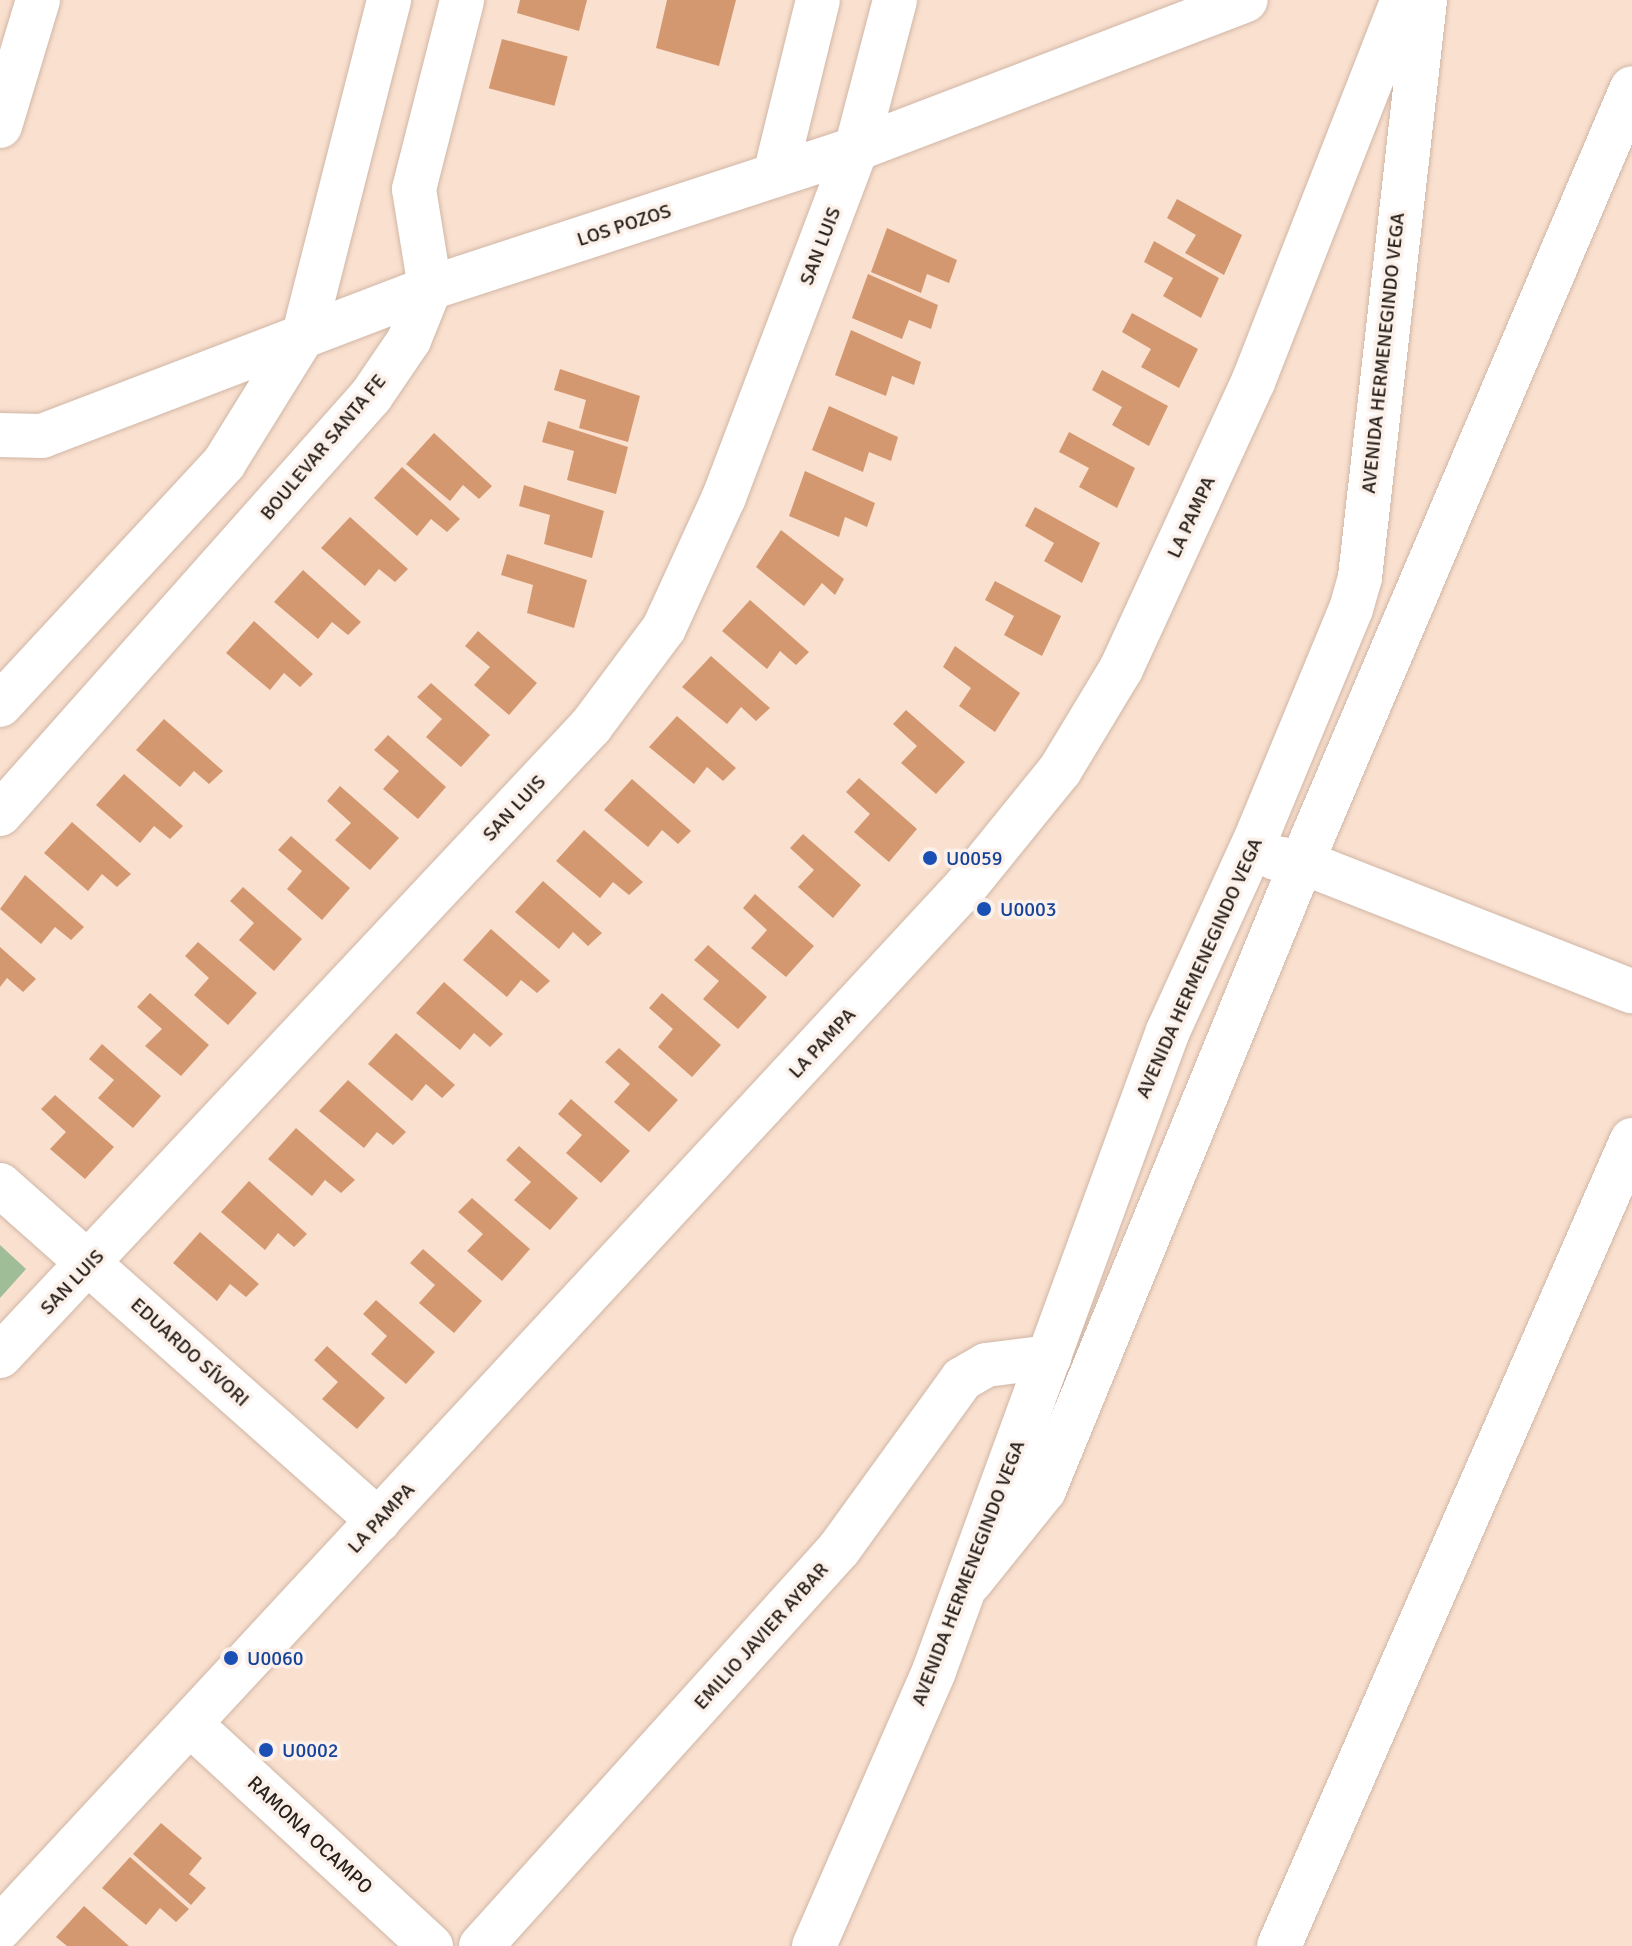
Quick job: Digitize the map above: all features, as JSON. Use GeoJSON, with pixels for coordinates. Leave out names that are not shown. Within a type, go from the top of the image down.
{"type":"FeatureCollection","features":[{"type":"Feature","properties":{"kind":"street"},"geometry":{"type":"LineString","coordinates":[[0,126],[38,0]]}},
{"type":"Feature","properties":{"kind":"street"},"geometry":{"type":"LineString","coordinates":[[0,705],[224,463],[304,334],[389,0]]}},
{"type":"Feature","properties":{"kind":"street"},"geometry":{"type":"LineString","coordinates":[[430,288],[414,189],[462,0]]}},
{"type":"Feature","properties":{"kind":"street"},"geometry":{"type":"LineString","coordinates":[[775,175],[818,0]]}},
{"type":"Feature","properties":{"kind":"street","name":"SAN LUIS"},"geometry":{"type":"LineString","coordinates":[[0,1356],[591,726],[664,628],[724,497],[856,149],[895,0]]}},
{"type":"Feature","properties":{"kind":"street","name":"LA PAMPA"},"geometry":{"type":"LineString","coordinates":[[3,1919],[190,1724],[966,886],[1060,770],[1121,669],[1253,382],[1403,0]]}},
{"type":"Feature","properties":{"kind":"street","name":"AVENIDA HERMENEGINDO VEGA"},"geometry":{"type":"LineString","coordinates":[[826,1942],[934,1671],[1162,1045],[1331,666],[1360,577],[1425,0]]}},
{"type":"Feature","properties":{"kind":"street","name":"LOS POZOS"},"geometry":{"type":"LineString","coordinates":[[0,435],[42,436],[430,288],[856,149],[1230,3]]}},
{"type":"Feature","properties":{"kind":"street"},"geometry":{"type":"LineString","coordinates":[[963,1590],[1044,1490],[1302,862],[1632,88]]}},
{"type":"Feature","properties":{"kind":"street","name":"BOULEVAR SANTA FE"},"geometry":{"type":"LineString","coordinates":[[0,814],[371,396],[409,340],[430,288]]}},
{"type":"Feature","properties":{"kind":"street"},"geometry":{"type":"LineString","coordinates":[[1248,854],[1302,862],[1632,991]]}},
{"type":"Feature","properties":{"kind":"street"},"geometry":{"type":"LineString","coordinates":[[1279,1946],[1632,1140]]}},
{"type":"Feature","properties":{"kind":"street","name":"EDUARDO SÍVORI"},"geometry":{"type":"LineString","coordinates":[[0,1185],[379,1521]]}},
{"type":"Feature","properties":{"kind":"street","name":"EMILIO JAVIER AYBAR"},"geometry":{"type":"LineString","coordinates":[[481,1946],[839,1549],[962,1379],[986,1365],[1049,1357]]}},
{"type":"Feature","properties":{"kind":"street","name":"RAMONA OCAMPO"},"geometry":{"type":"LineString","coordinates":[[190,1724],[431,1946]]}},
{"type":"Feature","properties":{"kind":"green space"},"geometry":{"type":"Polygon","coordinates":[[[0,1245],[26,1269],[0,1298],[0,1245]]]}},
{"type":"Feature","properties":{"kind":"building"},"geometry":{"type":"Polygon","coordinates":[[[520,0],[587,0],[579,31],[517,13],[520,0]]]}},
{"type":"Feature","properties":{"kind":"building"},"geometry":{"type":"Polygon","coordinates":[[[667,0],[736,0],[719,66],[656,48],[667,0]]]}},
{"type":"Feature","properties":{"kind":"building"},"geometry":{"type":"Polygon","coordinates":[[[502,39],[568,57],[554,106],[489,88],[502,39]]]}},
{"type":"Feature","properties":{"kind":"building"},"geometry":{"type":"Polygon","coordinates":[[[1177,199],[1242,235],[1224,275],[1185,253],[1196,235],[1167,218],[1177,199]]]}},
{"type":"Feature","properties":{"kind":"building"},"geometry":{"type":"Polygon","coordinates":[[[887,228],[957,260],[949,283],[927,274],[921,293],[871,272],[887,228]]]}},
{"type":"Feature","properties":{"kind":"building"},"geometry":{"type":"Polygon","coordinates":[[[1154,241],[1219,278],[1201,318],[1163,296],[1173,278],[1144,262],[1154,241]]]}},
{"type":"Feature","properties":{"kind":"building"},"geometry":{"type":"Polygon","coordinates":[[[868,274],[938,305],[931,329],[909,320],[902,339],[852,318],[868,274]]]}},
{"type":"Feature","properties":{"kind":"building"},"geometry":{"type":"Polygon","coordinates":[[[1132,313],[1198,349],[1179,388],[1141,367],[1151,349],[1122,332],[1132,313]]]}},
{"type":"Feature","properties":{"kind":"building"},"geometry":{"type":"Polygon","coordinates":[[[851,330],[921,362],[914,385],[892,376],[886,396],[835,375],[851,330]]]}},
{"type":"Feature","properties":{"kind":"building"},"geometry":{"type":"Polygon","coordinates":[[[560,369],[640,396],[628,442],[579,428],[586,400],[554,390],[560,369]]]}},
{"type":"Feature","properties":{"kind":"building"},"geometry":{"type":"Polygon","coordinates":[[[1102,370],[1168,406],[1149,446],[1112,425],[1122,407],[1092,390],[1102,370]]]}},
{"type":"Feature","properties":{"kind":"building"},"geometry":{"type":"Polygon","coordinates":[[[829,406],[898,437],[891,461],[869,452],[863,472],[812,450],[829,406]]]}},
{"type":"Feature","properties":{"kind":"building"},"geometry":{"type":"Polygon","coordinates":[[[548,421],[628,447],[616,494],[567,480],[574,451],[542,442],[548,421]]]}},
{"type":"Feature","properties":{"kind":"building"},"geometry":{"type":"Polygon","coordinates":[[[1069,432],[1135,468],[1117,508],[1079,487],[1089,468],[1059,452],[1069,432]]]}},
{"type":"Feature","properties":{"kind":"building"},"geometry":{"type":"Polygon","coordinates":[[[434,433],[492,486],[479,499],[463,485],[450,501],[406,464],[434,433]]]}},
{"type":"Feature","properties":{"kind":"building"},"geometry":{"type":"Polygon","coordinates":[[[402,467],[460,519],[447,532],[431,519],[417,536],[374,498],[402,467]]]}},
{"type":"Feature","properties":{"kind":"building"},"geometry":{"type":"Polygon","coordinates":[[[805,471],[875,503],[867,527],[845,517],[839,537],[789,516],[805,471]]]}},
{"type":"Feature","properties":{"kind":"building"},"geometry":{"type":"Polygon","coordinates":[[[524,485],[604,511],[592,558],[544,544],[550,515],[519,506],[524,485]]]}},
{"type":"Feature","properties":{"kind":"building"},"geometry":{"type":"Polygon","coordinates":[[[1035,507],[1100,543],[1082,583],[1044,561],[1054,543],[1025,526],[1035,507]]]}},
{"type":"Feature","properties":{"kind":"building"},"geometry":{"type":"Polygon","coordinates":[[[350,517],[408,569],[395,582],[379,569],[365,586],[321,548],[350,517]]]}},
{"type":"Feature","properties":{"kind":"building"},"geometry":{"type":"Polygon","coordinates":[[[781,530],[844,579],[835,595],[822,583],[804,606],[756,567],[781,530]]]}},
{"type":"Feature","properties":{"kind":"building"},"geometry":{"type":"Polygon","coordinates":[[[507,554],[587,580],[574,628],[527,613],[533,585],[501,575],[507,554]]]}},
{"type":"Feature","properties":{"kind":"building"},"geometry":{"type":"Polygon","coordinates":[[[303,570],[361,622],[348,635],[332,622],[318,639],[274,602],[303,570]]]}},
{"type":"Feature","properties":{"kind":"building"},"geometry":{"type":"Polygon","coordinates":[[[995,581],[1061,616],[1042,656],[1004,635],[1014,616],[985,600],[995,581]]]}},
{"type":"Feature","properties":{"kind":"building"},"geometry":{"type":"Polygon","coordinates":[[[750,600],[809,652],[796,665],[780,651],[767,669],[722,631],[750,600]]]}},
{"type":"Feature","properties":{"kind":"building"},"geometry":{"type":"Polygon","coordinates":[[[254,621],[313,674],[300,687],[284,673],[270,690],[226,653],[254,621]]]}},
{"type":"Feature","properties":{"kind":"building"},"geometry":{"type":"Polygon","coordinates":[[[478,631],[537,683],[509,715],[474,685],[490,667],[465,646],[478,631]]]}},
{"type":"Feature","properties":{"kind":"building"},"geometry":{"type":"Polygon","coordinates":[[[955,646],[1020,693],[995,732],[959,706],[971,688],[943,667],[955,646]]]}},
{"type":"Feature","properties":{"kind":"building"},"geometry":{"type":"Polygon","coordinates":[[[711,656],[770,708],[756,721],[741,707],[727,724],[682,687],[711,656]]]}},
{"type":"Feature","properties":{"kind":"building"},"geometry":{"type":"Polygon","coordinates":[[[431,683],[490,735],[461,767],[426,737],[442,719],[417,697],[431,683]]]}},
{"type":"Feature","properties":{"kind":"building"},"geometry":{"type":"Polygon","coordinates":[[[906,710],[965,762],[936,794],[901,763],[917,746],[893,724],[906,710]]]}},
{"type":"Feature","properties":{"kind":"building"},"geometry":{"type":"Polygon","coordinates":[[[677,716],[736,768],[723,781],[707,767],[694,784],[649,747],[677,716]]]}},
{"type":"Feature","properties":{"kind":"building"},"geometry":{"type":"Polygon","coordinates":[[[164,719],[223,771],[209,784],[194,771],[180,787],[136,750],[164,719]]]}},
{"type":"Feature","properties":{"kind":"building"},"geometry":{"type":"Polygon","coordinates":[[[388,735],[446,787],[418,819],[383,789],[399,771],[374,750],[388,735]]]}},
{"type":"Feature","properties":{"kind":"building"},"geometry":{"type":"Polygon","coordinates":[[[124,774],[183,826],[170,839],[154,826],[140,843],[96,805],[124,774]]]}},
{"type":"Feature","properties":{"kind":"building"},"geometry":{"type":"Polygon","coordinates":[[[859,778],[917,829],[889,862],[854,832],[870,814],[846,792],[859,778]]]}},
{"type":"Feature","properties":{"kind":"building"},"geometry":{"type":"Polygon","coordinates":[[[632,779],[691,831],[678,844],[662,830],[648,847],[604,810],[632,779]]]}},
{"type":"Feature","properties":{"kind":"building"},"geometry":{"type":"Polygon","coordinates":[[[340,786],[399,838],[370,870],[335,840],[351,823],[327,801],[340,786]]]}},
{"type":"Feature","properties":{"kind":"building"},"geometry":{"type":"Polygon","coordinates":[[[72,822],[131,874],[117,887],[102,874],[88,891],[44,853],[72,822]]]}},
{"type":"Feature","properties":{"kind":"building"},"geometry":{"type":"Polygon","coordinates":[[[584,830],[643,882],[629,895],[613,882],[600,898],[556,861],[584,830]]]}},
{"type":"Feature","properties":{"kind":"building"},"geometry":{"type":"Polygon","coordinates":[[[803,834],[861,885],[833,918],[798,887],[814,870],[790,848],[803,834]]]}},
{"type":"Feature","properties":{"kind":"building"},"geometry":{"type":"Polygon","coordinates":[[[291,836],[350,888],[322,920],[287,889],[302,871],[278,850],[291,836]]]}},
{"type":"Feature","properties":{"kind":"building"},"geometry":{"type":"Polygon","coordinates":[[[25,875],[84,927],[71,940],[55,927],[41,944],[0,909],[25,875]]]}},
{"type":"Feature","properties":{"kind":"building"},"geometry":{"type":"Polygon","coordinates":[[[543,881],[602,933],[588,946],[573,932],[559,949],[515,912],[543,881]]]}},
{"type":"Feature","properties":{"kind":"building"},"geometry":{"type":"Polygon","coordinates":[[[243,887],[302,939],[274,971],[239,940],[254,923],[230,901],[243,887]]]}},
{"type":"Feature","properties":{"kind":"building"},"geometry":{"type":"Polygon","coordinates":[[[755,894],[814,946],[786,977],[751,948],[767,930],[743,908],[755,894]]]}},
{"type":"Feature","properties":{"kind":"building"},"geometry":{"type":"Polygon","coordinates":[[[491,929],[550,981],[537,993],[521,980],[507,997],[463,960],[491,929]]]}},
{"type":"Feature","properties":{"kind":"building"},"geometry":{"type":"Polygon","coordinates":[[[198,942],[257,993],[228,1025],[194,995],[209,978],[185,956],[198,942]]]}},
{"type":"Feature","properties":{"kind":"building"},"geometry":{"type":"Polygon","coordinates":[[[708,945],[767,997],[738,1029],[703,999],[719,981],[694,960],[708,945]]]}},
{"type":"Feature","properties":{"kind":"building"},"geometry":{"type":"Polygon","coordinates":[[[0,947],[36,979],[23,992],[7,978],[0,987],[0,947]]]}},
{"type":"Feature","properties":{"kind":"building"},"geometry":{"type":"Polygon","coordinates":[[[444,982],[503,1034],[490,1047],[474,1033],[460,1050],[416,1013],[444,982]]]}},
{"type":"Feature","properties":{"kind":"building"},"geometry":{"type":"Polygon","coordinates":[[[150,993],[209,1045],[181,1076],[145,1046],[162,1029],[137,1007],[150,993]]]}},
{"type":"Feature","properties":{"kind":"building"},"geometry":{"type":"Polygon","coordinates":[[[662,993],[721,1045],[692,1077],[658,1047],[673,1029],[649,1008],[662,993]]]}},
{"type":"Feature","properties":{"kind":"building"},"geometry":{"type":"Polygon","coordinates":[[[396,1033],[455,1085],[442,1098],[426,1084],[412,1101],[368,1064],[396,1033]]]}},
{"type":"Feature","properties":{"kind":"building"},"geometry":{"type":"Polygon","coordinates":[[[102,1044],[161,1096],[133,1128],[98,1098],[114,1080],[89,1059],[102,1044]]]}},
{"type":"Feature","properties":{"kind":"building"},"geometry":{"type":"Polygon","coordinates":[[[619,1048],[678,1100],[649,1132],[614,1102],[630,1084],[605,1062],[619,1048]]]}},
{"type":"Feature","properties":{"kind":"building"},"geometry":{"type":"Polygon","coordinates":[[[348,1080],[406,1132],[393,1145],[377,1132],[364,1148],[319,1111],[348,1080]]]}},
{"type":"Feature","properties":{"kind":"building"},"geometry":{"type":"Polygon","coordinates":[[[55,1095],[114,1147],[85,1179],[50,1149],[66,1132],[41,1109],[55,1095]]]}},
{"type":"Feature","properties":{"kind":"building"},"geometry":{"type":"Polygon","coordinates":[[[571,1099],[630,1151],[601,1183],[566,1153],[582,1135],[558,1114],[571,1099]]]}},
{"type":"Feature","properties":{"kind":"building"},"geometry":{"type":"Polygon","coordinates":[[[296,1128],[355,1180],[341,1193],[325,1180],[312,1196],[268,1159],[296,1128]]]}},
{"type":"Feature","properties":{"kind":"building"},"geometry":{"type":"Polygon","coordinates":[[[519,1146],[578,1198],[550,1230],[514,1200],[531,1182],[506,1160],[519,1146]]]}},
{"type":"Feature","properties":{"kind":"building"},"geometry":{"type":"Polygon","coordinates":[[[249,1181],[307,1234],[294,1247],[278,1233],[265,1250],[221,1212],[249,1181]]]}},
{"type":"Feature","properties":{"kind":"building"},"geometry":{"type":"Polygon","coordinates":[[[472,1198],[530,1249],[502,1281],[467,1251],[483,1234],[458,1212],[472,1198]]]}},
{"type":"Feature","properties":{"kind":"building"},"geometry":{"type":"Polygon","coordinates":[[[200,1232],[259,1284],[246,1297],[230,1284],[217,1301],[173,1263],[200,1232]]]}},
{"type":"Feature","properties":{"kind":"building"},"geometry":{"type":"Polygon","coordinates":[[[423,1249],[482,1301],[454,1333],[419,1303],[435,1285],[410,1263],[423,1249]]]}},
{"type":"Feature","properties":{"kind":"building"},"geometry":{"type":"Polygon","coordinates":[[[376,1300],[435,1352],[406,1384],[371,1354],[387,1336],[363,1314],[376,1300]]]}},
{"type":"Feature","properties":{"kind":"building"},"geometry":{"type":"Polygon","coordinates":[[[327,1346],[385,1398],[357,1429],[322,1399],[338,1382],[314,1360],[327,1346]]]}},
{"type":"Feature","properties":{"kind":"building"},"geometry":{"type":"Polygon","coordinates":[[[161,1823],[202,1858],[189,1874],[206,1888],[191,1905],[133,1854],[161,1823]]]}},
{"type":"Feature","properties":{"kind":"building"},"geometry":{"type":"Polygon","coordinates":[[[130,1857],[189,1909],[176,1922],[160,1908],[146,1925],[102,1888],[130,1857]]]}},
{"type":"Feature","properties":{"kind":"building"},"geometry":{"type":"Polygon","coordinates":[[[84,1906],[129,1946],[67,1946],[56,1937],[84,1906]]]}},
{"type":"Feature","properties":{"kind":"place","name":"U0059"},"geometry":{"type":"Point","coordinates":[930,858]}},
{"type":"Feature","properties":{"kind":"place","name":"U0003"},"geometry":{"type":"Point","coordinates":[984,909]}},
{"type":"Feature","properties":{"kind":"place","name":"U0060"},"geometry":{"type":"Point","coordinates":[231,1658]}},
{"type":"Feature","properties":{"kind":"place","name":"U0002"},"geometry":{"type":"Point","coordinates":[266,1750]}}]}
